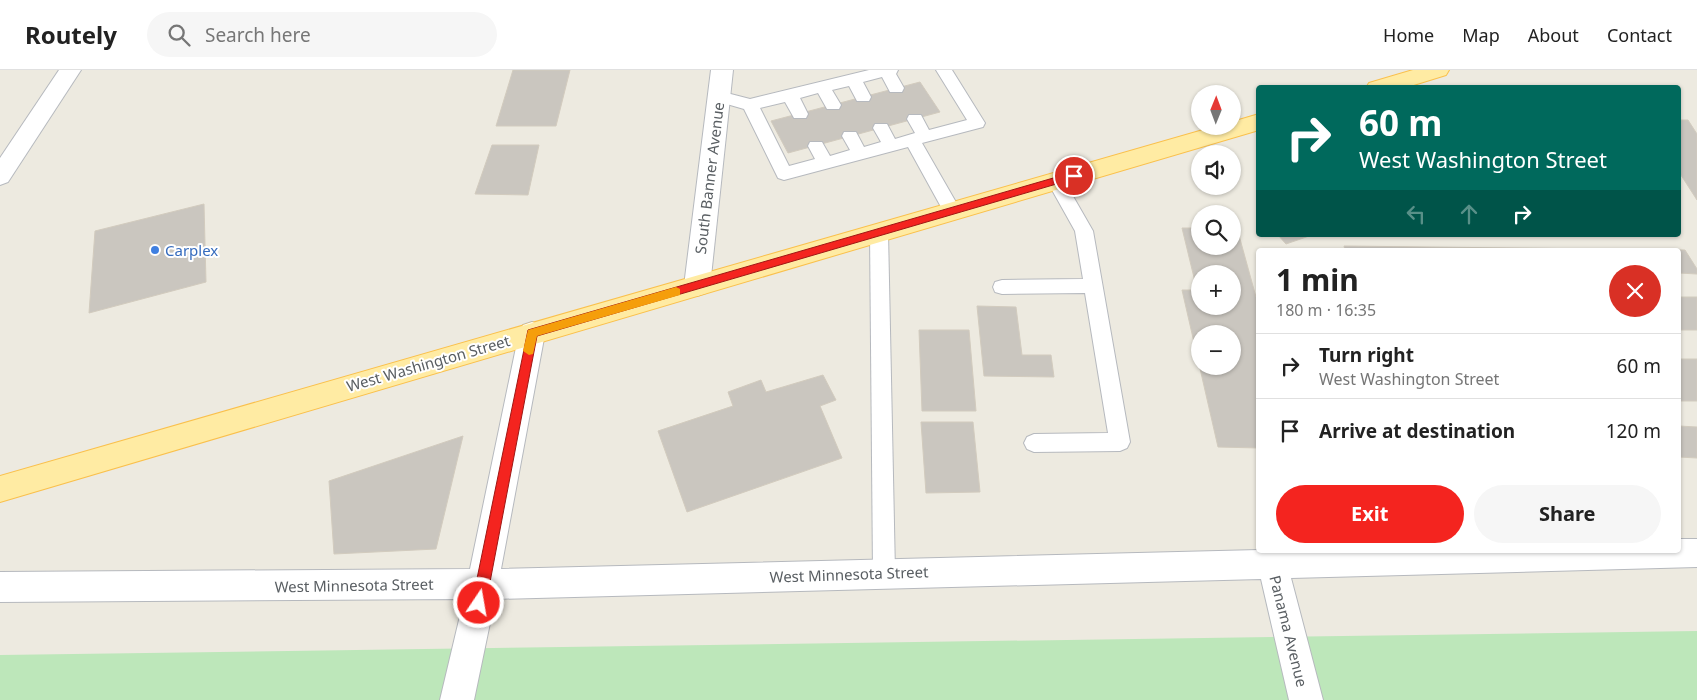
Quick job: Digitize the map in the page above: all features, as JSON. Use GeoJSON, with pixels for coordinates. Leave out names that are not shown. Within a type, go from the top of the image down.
{"type":"FeatureCollection","features":[{"type":"Feature","properties":{"kind":"main road"},"geometry":{"type":"LineString","coordinates":[[1387,85],[1438,70]]}},
{"type":"Feature","properties":{"kind":"main road","name":"West Washington Street"},"geometry":{"type":"LineString","coordinates":[[0,488],[1256,123]]}},
{"type":"Feature","properties":{"kind":"street"},"geometry":{"type":"LineString","coordinates":[[0,176],[70,70]]}},
{"type":"Feature","properties":{"kind":"street","name":"South Banner Avenue"},"geometry":{"type":"LineString","coordinates":[[697,286],[722,70]]}},
{"type":"Feature","properties":{"kind":"street"},"geometry":{"type":"LineString","coordinates":[[457,700],[483,584],[532,333]]}},
{"type":"Feature","properties":{"kind":"street","name":"West Minnesota Street"},"geometry":{"type":"LineString","coordinates":[[0,587],[483,584],[1272,562],[1697,553]]}},
{"type":"Feature","properties":{"kind":"street","name":"Panama Avenue"},"geometry":{"type":"LineString","coordinates":[[1272,562],[1306,700]]}},
{"type":"Feature","properties":{"kind":"lane"},"geometry":{"type":"LineString","coordinates":[[719,96],[750,105],[888,70],[896,88]]}},
{"type":"Feature","properties":{"kind":"lane"},"geometry":{"type":"LineString","coordinates":[[750,105],[784,174],[977,123],[944,70]]}},
{"type":"Feature","properties":{"kind":"lane"},"geometry":{"type":"LineString","coordinates":[[853,79],[863,97]]}},
{"type":"Feature","properties":{"kind":"lane"},"geometry":{"type":"LineString","coordinates":[[822,87],[833,105]]}},
{"type":"Feature","properties":{"kind":"lane"},"geometry":{"type":"LineString","coordinates":[[790,95],[800,114]]}},
{"type":"Feature","properties":{"kind":"lane"},"geometry":{"type":"LineString","coordinates":[[915,119],[919,138],[952,211]]}},
{"type":"Feature","properties":{"kind":"lane"},"geometry":{"type":"LineString","coordinates":[[881,128],[891,146]]}},
{"type":"Feature","properties":{"kind":"lane"},"geometry":{"type":"LineString","coordinates":[[850,136],[860,154]]}},
{"type":"Feature","properties":{"kind":"lane"},"geometry":{"type":"LineString","coordinates":[[816,146],[826,163]]}},
{"type":"Feature","properties":{"kind":"lane"},"geometry":{"type":"LineString","coordinates":[[1034,442],[1120,442],[1084,231],[1056,181]]}},
{"type":"Feature","properties":{"kind":"lane"},"geometry":{"type":"LineString","coordinates":[[880,232],[884,573]]}},
{"type":"Feature","properties":{"kind":"lane"},"geometry":{"type":"LineString","coordinates":[[1002,286],[1094,286]]}},
{"type":"Feature","properties":{"kind":"green space"},"geometry":{"type":"Polygon","coordinates":[[[1697,631],[1697,700],[0,700],[0,655],[1697,631]]]}},
{"type":"Feature","properties":{"kind":"building"},"geometry":{"type":"Polygon","coordinates":[[[513,70],[570,70],[556,126],[496,126],[513,70]]]}},
{"type":"Feature","properties":{"kind":"building"},"geometry":{"type":"Polygon","coordinates":[[[920,82],[940,112],[788,153],[771,121],[920,82]]]}},
{"type":"Feature","properties":{"kind":"building"},"geometry":{"type":"Polygon","coordinates":[[[1681,120],[1688,120],[1697,134],[1697,200],[1681,175],[1681,120]]]}},
{"type":"Feature","properties":{"kind":"building"},"geometry":{"type":"Polygon","coordinates":[[[492,145],[539,145],[528,195],[475,194],[492,145]]]}},
{"type":"Feature","properties":{"kind":"building"},"geometry":{"type":"Polygon","coordinates":[[[204,204],[206,282],[89,313],[95,231],[204,204]]]}},
{"type":"Feature","properties":{"kind":"building"},"geometry":{"type":"Polygon","coordinates":[[[1182,228],[1191,228],[1191,255],[1241,255],[1241,243],[1256,297],[1256,448],[1218,447],[1201,375],[1241,375],[1241,325],[1191,325],[1191,329],[1182,290],[1191,290],[1191,315],[1241,315],[1241,265],[1191,265],[1182,228]]]}},
{"type":"Feature","properties":{"kind":"building"},"geometry":{"type":"Polygon","coordinates":[[[1280,237],[1306,237],[1286,244],[1280,237]]]}},
{"type":"Feature","properties":{"kind":"building"},"geometry":{"type":"Polygon","coordinates":[[[1344,246],[1514,248],[1344,248],[1344,246]]]}},
{"type":"Feature","properties":{"kind":"building"},"geometry":{"type":"Polygon","coordinates":[[[1681,250],[1685,250],[1697,269],[1697,274],[1681,273],[1681,250]]]}},
{"type":"Feature","properties":{"kind":"building"},"geometry":{"type":"Polygon","coordinates":[[[1681,297],[1697,297],[1697,330],[1681,330],[1681,297]]]}},
{"type":"Feature","properties":{"kind":"building"},"geometry":{"type":"Polygon","coordinates":[[[977,306],[1016,307],[1022,355],[1051,355],[1054,377],[984,376],[977,306]]]}},
{"type":"Feature","properties":{"kind":"building"},"geometry":{"type":"Polygon","coordinates":[[[919,330],[969,330],[976,411],[922,411],[919,330]]]}},
{"type":"Feature","properties":{"kind":"building"},"geometry":{"type":"Polygon","coordinates":[[[1681,359],[1697,359],[1697,401],[1681,401],[1681,359]]]}},
{"type":"Feature","properties":{"kind":"building"},"geometry":{"type":"Polygon","coordinates":[[[823,375],[836,400],[820,406],[842,458],[687,512],[658,431],[733,406],[728,392],[761,380],[766,392],[823,375]]]}},
{"type":"Feature","properties":{"kind":"building"},"geometry":{"type":"Polygon","coordinates":[[[921,422],[973,422],[980,492],[926,493],[921,422]]]}},
{"type":"Feature","properties":{"kind":"building"},"geometry":{"type":"Polygon","coordinates":[[[1681,426],[1697,427],[1697,458],[1681,457],[1681,426]]]}},
{"type":"Feature","properties":{"kind":"building"},"geometry":{"type":"Polygon","coordinates":[[[463,436],[436,549],[334,554],[329,481],[463,436]]]}},
{"type":"Feature","properties":{"kind":"slow traffic"},"geometry":{"type":"LineString","coordinates":[[529,351],[532,333],[676,292]]}},
{"type":"Feature","properties":{"kind":"place","name":"Carplex"},"geometry":{"type":"Point","coordinates":[155,250]}},
{"type":"Feature","properties":{"kind":"route"},"geometry":{"type":"LineString","coordinates":[[479,603],[515,428],[532,333],[1074,176]]}}]}
